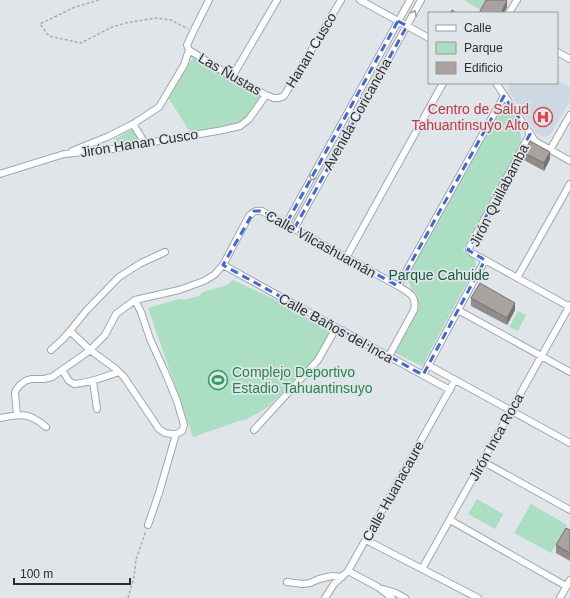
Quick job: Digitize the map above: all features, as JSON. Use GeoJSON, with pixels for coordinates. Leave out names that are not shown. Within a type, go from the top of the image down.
{"type":"FeatureCollection","features":[{"type":"Feature","properties":{"kind":"street","name":"Las Ñustas"},"geometry":{"type":"LineString","coordinates":[[209,0],[187,45],[189,50],[232,77],[266,95],[274,98],[280,98]]}},
{"type":"Feature","properties":{"kind":"street"},"geometry":{"type":"LineString","coordinates":[[232,77],[277,0]]}},
{"type":"Feature","properties":{"kind":"street","name":"Hanan Cusco"},"geometry":{"type":"LineString","coordinates":[[280,98],[284,96],[341,0]]}},
{"type":"Feature","properties":{"kind":"street"},"geometry":{"type":"LineString","coordinates":[[360,0],[428,37]]}},
{"type":"Feature","properties":{"kind":"street","name":"Avenida Coricancha"},"geometry":{"type":"LineString","coordinates":[[286,224],[410,0]]}},
{"type":"Feature","properties":{"kind":"street","name":"Avenida Coricancha"},"geometry":{"type":"LineString","coordinates":[[294,229],[421,0]]}},
{"type":"Feature","properties":{"kind":"street"},"geometry":{"type":"LineString","coordinates":[[510,12],[517,0]]}},
{"type":"Feature","properties":{"kind":"street"},"geometry":{"type":"LineString","coordinates":[[64,154],[107,137],[133,124],[158,107],[184,65],[189,50]]}},
{"type":"Feature","properties":{"kind":"street"},"geometry":{"type":"LineString","coordinates":[[558,53],[570,59]]}},
{"type":"Feature","properties":{"kind":"street"},"geometry":{"type":"LineString","coordinates":[[346,258],[442,84]]}},
{"type":"Feature","properties":{"kind":"street"},"geometry":{"type":"LineString","coordinates":[[497,84],[535,141],[570,162]]}},
{"type":"Feature","properties":{"kind":"street","name":"Jirón Hanan Cusco"},"geometry":{"type":"LineString","coordinates":[[0,174],[64,154],[113,149],[240,126],[249,120],[266,95]]}},
{"type":"Feature","properties":{"kind":"street"},"geometry":{"type":"LineString","coordinates":[[398,286],[504,96]]}},
{"type":"Feature","properties":{"kind":"street","name":"Jirón Quillabamba"},"geometry":{"type":"LineString","coordinates":[[550,150],[570,115]]}},
{"type":"Feature","properties":{"kind":"street"},"geometry":{"type":"LineString","coordinates":[[133,124],[145,143]]}},
{"type":"Feature","properties":{"kind":"street","name":"Jirón Quillabamba"},"geometry":{"type":"LineString","coordinates":[[423,375],[486,260],[472,253],[470,246],[530,134]]}},
{"type":"Feature","properties":{"kind":"street"},"geometry":{"type":"LineString","coordinates":[[107,137],[113,149]]}},
{"type":"Feature","properties":{"kind":"street"},"geometry":{"type":"LineString","coordinates":[[517,278],[570,184]]}},
{"type":"Feature","properties":{"kind":"street","name":"Calle Vilcashuamán"},"geometry":{"type":"LineString","coordinates":[[223,265],[249,216],[254,212],[258,210],[262,211],[286,224],[398,286],[413,296],[415,305],[414,310],[389,356]]}},
{"type":"Feature","properties":{"kind":"street"},"geometry":{"type":"LineString","coordinates":[[51,350],[62,340],[86,311],[119,278],[141,264],[165,252]]}},
{"type":"Feature","properties":{"kind":"street"},"geometry":{"type":"LineString","coordinates":[[486,260],[570,306]]}},
{"type":"Feature","properties":{"kind":"street"},"geometry":{"type":"LineString","coordinates":[[17,414],[15,396],[16,390],[20,385],[31,379],[44,379],[52,377],[90,350],[105,335],[116,314],[135,300],[179,290],[204,281],[214,275],[223,265]]}},
{"type":"Feature","properties":{"kind":"street","name":"Calle Baños del Inca"},"geometry":{"type":"LineString","coordinates":[[223,265],[450,390]]}},
{"type":"Feature","properties":{"kind":"street"},"geometry":{"type":"LineString","coordinates":[[70,331],[90,350],[119,372],[132,388],[159,430],[168,434],[176,434],[182,431],[184,425],[177,401],[135,300]]}},
{"type":"Feature","properties":{"kind":"street","name":"Jirón Inca Roca"},"geometry":{"type":"LineString","coordinates":[[422,569],[570,306]]}},
{"type":"Feature","properties":{"kind":"street"},"geometry":{"type":"LineString","coordinates":[[458,310],[570,372]]}},
{"type":"Feature","properties":{"kind":"street"},"geometry":{"type":"LineString","coordinates":[[254,430],[318,360],[336,328]]}},
{"type":"Feature","properties":{"kind":"street"},"geometry":{"type":"LineString","coordinates":[[428,365],[570,443]]}},
{"type":"Feature","properties":{"kind":"street"},"geometry":{"type":"LineString","coordinates":[[62,370],[69,381],[74,384],[82,384],[119,372]]}},
{"type":"Feature","properties":{"kind":"street","name":"Calle Huanacaure"},"geometry":{"type":"LineString","coordinates":[[325,598],[334,584],[348,571],[455,380]]}},
{"type":"Feature","properties":{"kind":"street"},"geometry":{"type":"LineString","coordinates":[[93,381],[97,409]]}},
{"type":"Feature","properties":{"kind":"street"},"geometry":{"type":"LineString","coordinates":[[0,418],[17,414],[27,415],[46,426]]}},
{"type":"Feature","properties":{"kind":"street"},"geometry":{"type":"LineString","coordinates":[[148,525],[176,434]]}},
{"type":"Feature","properties":{"kind":"street"},"geometry":{"type":"LineString","coordinates":[[482,461],[570,510]]}},
{"type":"Feature","properties":{"kind":"street"},"geometry":{"type":"LineString","coordinates":[[450,520],[566,586]]}},
{"type":"Feature","properties":{"kind":"street"},"geometry":{"type":"LineString","coordinates":[[366,540],[478,598]]}},
{"type":"Feature","properties":{"kind":"street"},"geometry":{"type":"LineString","coordinates":[[348,571],[378,587],[396,593],[405,598]]}},
{"type":"Feature","properties":{"kind":"street"},"geometry":{"type":"LineString","coordinates":[[287,582],[303,584],[332,576],[342,577]]}},
{"type":"Feature","properties":{"kind":"street"},"geometry":{"type":"LineString","coordinates":[[560,598],[570,580]]}},
{"type":"Feature","properties":{"kind":"street"},"geometry":{"type":"LineString","coordinates":[[378,587],[392,598]]}},
{"type":"Feature","properties":{"kind":"path"},"geometry":{"type":"LineString","coordinates":[[84,0],[85,4]]}},
{"type":"Feature","properties":{"kind":"path"},"geometry":{"type":"LineString","coordinates":[[100,0],[75,7],[40,24],[49,36],[80,43],[112,27],[155,18],[171,20],[193,32]]}},
{"type":"Feature","properties":{"kind":"path"},"geometry":{"type":"LineString","coordinates":[[128,598],[134,577],[136,559],[148,525]]}},
{"type":"Feature","properties":{"kind":"highlighted area"},"geometry":{"type":"Polygon","coordinates":[[[398,21],[407,26],[294,229],[398,286],[504,96],[530,134],[468,250],[485,260],[423,375],[223,265],[254,211],[262,211],[286,224],[398,21]]]}},
{"type":"Feature","properties":{"kind":"shaded area","name":"Centro de Salud Tahuantinsuyo Alto"},"geometry":{"type":"Polygon","coordinates":[[[558,81],[570,87],[570,101],[550,135],[544,137],[536,133],[507,89],[510,84],[558,84],[558,81]]]}},
{"type":"Feature","properties":{"kind":"green space"},"geometry":{"type":"Polygon","coordinates":[[[465,0],[487,0],[481,10],[465,0]]]}},
{"type":"Feature","properties":{"kind":"green space"},"geometry":{"type":"Polygon","coordinates":[[[193,57],[262,96],[245,120],[240,123],[190,132],[168,97],[193,57]]]}},
{"type":"Feature","properties":{"kind":"green space","name":"Parque Cahuide"},"geometry":{"type":"Polygon","coordinates":[[[505,106],[509,108],[518,124],[521,133],[521,143],[463,250],[475,259],[476,266],[422,366],[395,353],[419,308],[416,293],[412,291],[406,275],[502,107],[505,106]]]}},
{"type":"Feature","properties":{"kind":"green space"},"geometry":{"type":"Polygon","coordinates":[[[133,129],[139,140],[116,143],[115,139],[133,129]]]}},
{"type":"Feature","properties":{"kind":"green space","name":"Complejo Deportivo Estadio Tahuantinsuyo"},"geometry":{"type":"Polygon","coordinates":[[[233,280],[280,302],[330,332],[316,358],[268,407],[245,420],[193,437],[148,308],[179,299],[184,300],[199,296],[203,292],[227,285],[233,280]]]}},
{"type":"Feature","properties":{"kind":"green space"},"geometry":{"type":"Polygon","coordinates":[[[518,311],[526,315],[518,331],[509,327],[518,311]]]}},
{"type":"Feature","properties":{"kind":"green space"},"geometry":{"type":"Polygon","coordinates":[[[477,499],[503,514],[495,529],[468,514],[477,499]]]}},
{"type":"Feature","properties":{"kind":"green space"},"geometry":{"type":"Polygon","coordinates":[[[531,504],[567,525],[551,553],[514,533],[531,504]]]}},
{"type":"Feature","properties":{"kind":"building"},"geometry":{"type":"Polygon","coordinates":[[[486,0],[507,1],[502,12],[480,12],[486,0]]]}},
{"type":"Feature","properties":{"kind":"building"},"geometry":{"type":"Polygon","coordinates":[[[530,141],[550,152],[544,163],[524,153],[530,141]]]}},
{"type":"Feature","properties":{"kind":"building"},"geometry":{"type":"Polygon","coordinates":[[[480,283],[515,303],[507,318],[471,298],[480,283]]]}},
{"type":"Feature","properties":{"kind":"building"},"geometry":{"type":"Polygon","coordinates":[[[566,528],[570,530],[570,553],[556,545],[566,528]]]}},
{"type":"Feature","properties":{"kind":"place","name":"Centro de Salud Tahuantinsuyo Alto"},"geometry":{"type":"Point","coordinates":[543,117]}},
{"type":"Feature","properties":{"kind":"place","name":"Complejo Deportivo Estadio Tahuantinsuyo"},"geometry":{"type":"Point","coordinates":[218,380]}}]}
